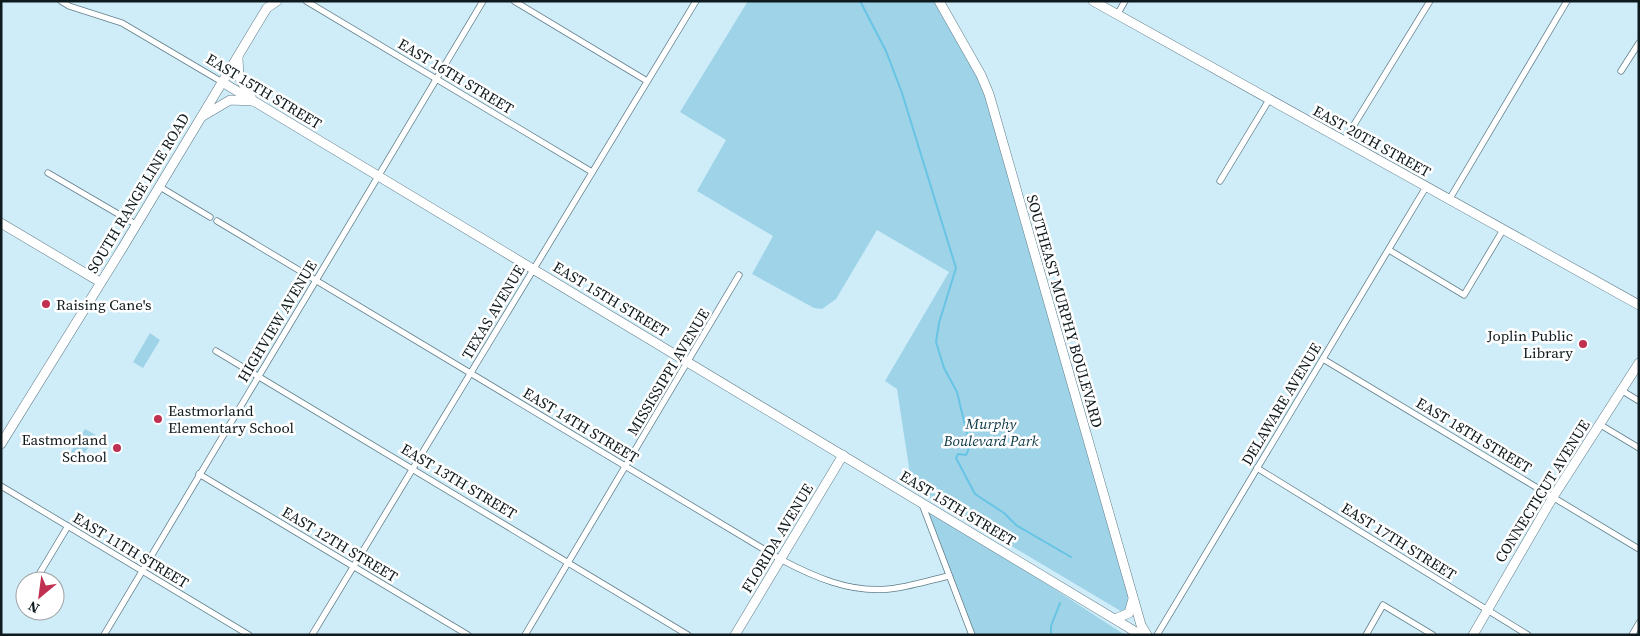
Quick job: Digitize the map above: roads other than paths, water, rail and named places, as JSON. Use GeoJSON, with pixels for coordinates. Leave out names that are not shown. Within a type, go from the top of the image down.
{"type":"FeatureCollection","features":[{"type":"Feature","properties":{"kind":"main road","name":"SOUTH RANGE LINE ROAD"},"geometry":{"type":"LineString","coordinates":[[2,440],[137,225],[267,5],[277,1]]}},
{"type":"Feature","properties":{"kind":"main road","name":"SOUTHEAST MURPHY BOULEVARD"},"geometry":{"type":"LineString","coordinates":[[939,1],[981,75],[988,94],[1141,625],[1147,635]]}},
{"type":"Feature","properties":{"kind":"main road","name":"EAST 20TH STREET"},"geometry":{"type":"LineString","coordinates":[[1092,1],[1636,303]]}},
{"type":"Feature","properties":{"kind":"main road"},"geometry":{"type":"LineString","coordinates":[[239,54],[239,77],[253,101]]}},
{"type":"Feature","properties":{"kind":"main road","name":"EAST 15TH STREET"},"geometry":{"type":"LineString","coordinates":[[222,82],[1141,635]]}},
{"type":"Feature","properties":{"kind":"main road"},"geometry":{"type":"LineString","coordinates":[[201,117],[230,100],[253,101]]}},
{"type":"Feature","properties":{"kind":"main road"},"geometry":{"type":"LineString","coordinates":[[1,223],[100,282]]}},
{"type":"Feature","properties":{"kind":"main road"},"geometry":{"type":"LineString","coordinates":[[1636,303],[1639,312]]}},
{"type":"Feature","properties":{"kind":"main road","name":"CONNECTICUT AVENUE"},"geometry":{"type":"LineString","coordinates":[[1473,635],[1486,609],[1553,497],[1639,363]]}},
{"type":"Feature","properties":{"kind":"main road","name":"FLORIDA AVENUE"},"geometry":{"type":"LineString","coordinates":[[735,635],[843,455]]}},
{"type":"Feature","properties":{"kind":"main road"},"geometry":{"type":"LineString","coordinates":[[1115,619],[1129,612],[1133,605],[1133,596]]}},
{"type":"Feature","properties":{"kind":"street","name":"EAST 15TH STREET"},"geometry":{"type":"LineString","coordinates":[[61,1],[70,6],[122,23],[222,82]]}},
{"type":"Feature","properties":{"kind":"street","name":"EAST 16TH STREET"},"geometry":{"type":"LineString","coordinates":[[306,1],[592,172]]}},
{"type":"Feature","properties":{"kind":"street","name":"HIGHVIEW AVENUE"},"geometry":{"type":"LineString","coordinates":[[104,635],[141,570],[483,1]]}},
{"type":"Feature","properties":{"kind":"street"},"geometry":{"type":"LineString","coordinates":[[514,1],[647,81]]}},
{"type":"Feature","properties":{"kind":"street","name":"TEXAS AVENUE"},"geometry":{"type":"LineString","coordinates":[[312,635],[696,1]]}},
{"type":"Feature","properties":{"kind":"street"},"geometry":{"type":"LineString","coordinates":[[1117,15],[1125,1]]}},
{"type":"Feature","properties":{"kind":"street"},"geometry":{"type":"LineString","coordinates":[[1344,141],[1430,1]]}},
{"type":"Feature","properties":{"kind":"street"},"geometry":{"type":"LineString","coordinates":[[1449,200],[1567,1]]}},
{"type":"Feature","properties":{"kind":"street"},"geometry":{"type":"LineString","coordinates":[[1621,71],[1639,42]]}},
{"type":"Feature","properties":{"kind":"street"},"geometry":{"type":"LineString","coordinates":[[1220,181],[1269,100]]}},
{"type":"Feature","properties":{"kind":"street"},"geometry":{"type":"LineString","coordinates":[[48,173],[137,225]]}},
{"type":"Feature","properties":{"kind":"street"},"geometry":{"type":"LineString","coordinates":[[160,187],[210,217]]}},
{"type":"Feature","properties":{"kind":"street","name":"DELAWARE AVENUE"},"geometry":{"type":"LineString","coordinates":[[1157,635],[1426,187]]}},
{"type":"Feature","properties":{"kind":"street","name":"EAST 14TH STREET"},"geometry":{"type":"LineString","coordinates":[[217,221],[780,559],[817,578],[854,588],[889,589],[949,576]]}},
{"type":"Feature","properties":{"kind":"street"},"geometry":{"type":"LineString","coordinates":[[1389,250],[1464,295],[1503,230]]}},
{"type":"Feature","properties":{"kind":"street","name":"MISSISSIPPI AVENUE"},"geometry":{"type":"LineString","coordinates":[[525,635],[739,275]]}},
{"type":"Feature","properties":{"kind":"street","name":"EAST 13TH STREET"},"geometry":{"type":"LineString","coordinates":[[216,351],[688,635]]}},
{"type":"Feature","properties":{"kind":"street","name":"EAST 18TH STREET"},"geometry":{"type":"LineString","coordinates":[[1323,359],[1639,549]]}},
{"type":"Feature","properties":{"kind":"street"},"geometry":{"type":"LineString","coordinates":[[1621,390],[1639,401]]}},
{"type":"Feature","properties":{"kind":"street"},"geometry":{"type":"LineString","coordinates":[[1599,424],[1639,448]]}},
{"type":"Feature","properties":{"kind":"street","name":"EAST 17TH STREET"},"geometry":{"type":"LineString","coordinates":[[1257,468],[1528,635]]}},
{"type":"Feature","properties":{"kind":"street","name":"EAST 12TH STREET"},"geometry":{"type":"LineString","coordinates":[[199,474],[468,635]]}},
{"type":"Feature","properties":{"kind":"street","name":"EAST 11TH STREET"},"geometry":{"type":"LineString","coordinates":[[1,486],[249,635]]}},
{"type":"Feature","properties":{"kind":"street"},"geometry":{"type":"LineString","coordinates":[[921,502],[972,635]]}},
{"type":"Feature","properties":{"kind":"street"},"geometry":{"type":"LineString","coordinates":[[42,571],[68,526]]}},
{"type":"Feature","properties":{"kind":"street"},"geometry":{"type":"LineString","coordinates":[[1366,635],[1383,605],[1433,635]]}},
{"type":"Feature","properties":{"kind":"street"},"geometry":{"type":"LineString","coordinates":[[1632,635],[1639,623]]}},
{"type":"Feature","properties":{"kind":"waterway"},"geometry":{"type":"LineString","coordinates":[[860,1],[886,51],[902,93],[956,268],[939,323],[936,342],[944,368],[957,392],[970,446],[966,455],[958,454],[956,458],[975,494],[1004,513],[1016,525],[1071,557]]}},
{"type":"Feature","properties":{"kind":"waterway"},"geometry":{"type":"LineString","coordinates":[[1051,635],[1051,626],[1060,603]]}},
{"type":"Feature","properties":{"kind":"place","name":"Raising Cane's"},"geometry":{"type":"Point","coordinates":[46,304]}},
{"type":"Feature","properties":{"kind":"place","name":"Joplin Public Library"},"geometry":{"type":"Point","coordinates":[1583,344]}},
{"type":"Feature","properties":{"kind":"place","name":"Eastmorland Elementary School"},"geometry":{"type":"Point","coordinates":[158,419]}},
{"type":"Feature","properties":{"kind":"place","name":"Eastmorland School"},"geometry":{"type":"Point","coordinates":[117,448]}},
{"type":"Feature","properties":{"kind":"park label","name":"Murphy Boulevard Park"},"geometry":{"type":"Point","coordinates":[991,432]}}]}
